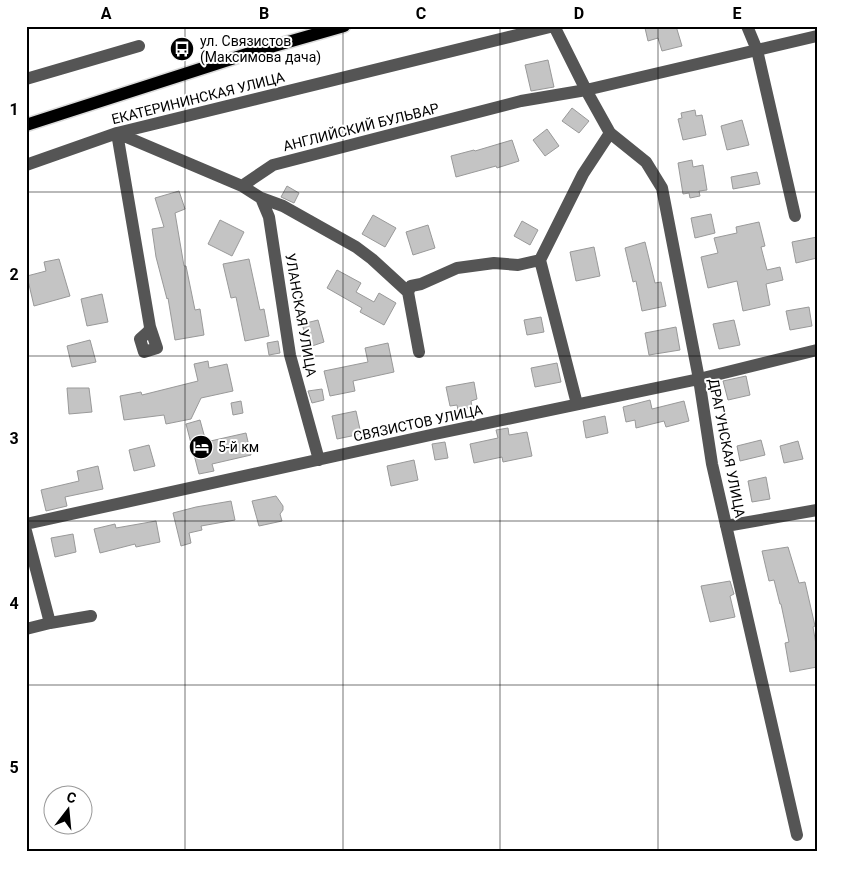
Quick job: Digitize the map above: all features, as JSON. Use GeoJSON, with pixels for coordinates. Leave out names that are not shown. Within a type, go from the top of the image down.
{"type":"FeatureCollection","features":[{"type":"Feature","properties":{"kind":"main road"},"geometry":{"type":"LineString","coordinates":[[26,124],[253,52],[344,26]]}},
{"type":"Feature","properties":{"kind":"street","name":"ДРАГУНСКАЯ УЛИЦА"},"geometry":{"type":"LineString","coordinates":[[554,26],[610,133],[646,162],[662,188],[699,379],[712,464],[797,835]]}},
{"type":"Feature","properties":{"kind":"street","name":"ЕКАТЕРИНИНСКАЯ УЛИЦА"},"geometry":{"type":"LineString","coordinates":[[26,165],[117,133],[554,26]]}},
{"type":"Feature","properties":{"kind":"street"},"geometry":{"type":"LineString","coordinates":[[747,26],[757,50],[795,216]]}},
{"type":"Feature","properties":{"kind":"street","name":"АНГЛИЙСКИЙ БУЛЬВАР"},"geometry":{"type":"LineString","coordinates":[[242,186],[273,165],[521,101],[586,90],[817,36]]}},
{"type":"Feature","properties":{"kind":"street"},"geometry":{"type":"LineString","coordinates":[[26,79],[139,46]]}},
{"type":"Feature","properties":{"kind":"street"},"geometry":{"type":"LineString","coordinates":[[117,133],[242,186],[261,198],[283,206],[356,247],[408,292]]}},
{"type":"Feature","properties":{"kind":"street"},"geometry":{"type":"LineString","coordinates":[[117,133],[150,327]]}},
{"type":"Feature","properties":{"kind":"street"},"geometry":{"type":"LineString","coordinates":[[577,404],[540,260],[583,174],[610,133]]}},
{"type":"Feature","properties":{"kind":"street","name":"УЛАНСКАЯ УЛИЦА"},"geometry":{"type":"LineString","coordinates":[[261,198],[269,217],[290,355],[319,460]]}},
{"type":"Feature","properties":{"kind":"street"},"geometry":{"type":"LineString","coordinates":[[419,352],[408,292],[411,286],[421,284],[457,268],[494,263],[518,265],[540,260]]}},
{"type":"Feature","properties":{"kind":"street","name":"СВЯЗИСТОВ УЛИЦА"},"geometry":{"type":"LineString","coordinates":[[26,524],[435,434],[699,379],[817,350]]}},
{"type":"Feature","properties":{"kind":"street"},"geometry":{"type":"LineString","coordinates":[[726,526],[817,510]]}},
{"type":"Feature","properties":{"kind":"street"},"geometry":{"type":"LineString","coordinates":[[26,531],[50,623]]}},
{"type":"Feature","properties":{"kind":"street"},"geometry":{"type":"LineString","coordinates":[[26,629],[91,616]]}},
{"type":"Feature","properties":{"kind":"building"},"geometry":{"type":"Polygon","coordinates":[[[676,26],[682,46],[662,51],[658,38],[648,41],[645,28],[676,26]]]}},
{"type":"Feature","properties":{"kind":"building"},"geometry":{"type":"Polygon","coordinates":[[[548,60],[554,87],[531,91],[525,65],[548,60]]]}},
{"type":"Feature","properties":{"kind":"building"},"geometry":{"type":"Polygon","coordinates":[[[572,108],[589,121],[579,133],[562,121],[572,108]]]}},
{"type":"Feature","properties":{"kind":"building"},"geometry":{"type":"Polygon","coordinates":[[[695,110],[696,116],[702,115],[706,135],[683,140],[678,119],[682,118],[681,113],[695,110]]]}},
{"type":"Feature","properties":{"kind":"building"},"geometry":{"type":"Polygon","coordinates":[[[742,120],[749,145],[727,150],[721,126],[742,120]]]}},
{"type":"Feature","properties":{"kind":"building"},"geometry":{"type":"Polygon","coordinates":[[[547,129],[559,146],[545,156],[533,140],[547,129]]]}},
{"type":"Feature","properties":{"kind":"building"},"geometry":{"type":"Polygon","coordinates":[[[512,140],[519,161],[456,177],[451,156],[512,140]]]}},
{"type":"Feature","properties":{"kind":"building"},"geometry":{"type":"Polygon","coordinates":[[[692,160],[693,167],[703,165],[707,190],[699,191],[700,196],[690,198],[689,193],[683,194],[678,163],[692,160]]]}},
{"type":"Feature","properties":{"kind":"building"},"geometry":{"type":"Polygon","coordinates":[[[757,172],[760,184],[733,189],[731,177],[757,172]]]}},
{"type":"Feature","properties":{"kind":"building"},"geometry":{"type":"Polygon","coordinates":[[[287,186],[299,193],[294,203],[281,197],[287,186]]]}},
{"type":"Feature","properties":{"kind":"building"},"geometry":{"type":"Polygon","coordinates":[[[179,191],[185,209],[175,213],[184,266],[186,266],[195,310],[200,309],[204,335],[175,340],[168,298],[156,257],[152,229],[164,227],[155,198],[179,191]]]}},
{"type":"Feature","properties":{"kind":"building"},"geometry":{"type":"Polygon","coordinates":[[[711,214],[715,233],[695,238],[691,218],[711,214]]]}},
{"type":"Feature","properties":{"kind":"building"},"geometry":{"type":"Polygon","coordinates":[[[373,215],[396,228],[385,247],[362,234],[373,215]]]}},
{"type":"Feature","properties":{"kind":"building"},"geometry":{"type":"Polygon","coordinates":[[[220,220],[244,232],[232,256],[208,244],[220,220]]]}},
{"type":"Feature","properties":{"kind":"building"},"geometry":{"type":"Polygon","coordinates":[[[522,221],[538,230],[530,245],[514,236],[522,221]]]}},
{"type":"Feature","properties":{"kind":"building"},"geometry":{"type":"Polygon","coordinates":[[[759,222],[765,246],[761,247],[767,270],[780,267],[783,280],[766,284],[770,305],[743,311],[737,281],[708,288],[701,257],[718,253],[714,238],[737,233],[736,227],[759,222]]]}},
{"type":"Feature","properties":{"kind":"building"},"geometry":{"type":"Polygon","coordinates":[[[428,225],[435,248],[413,255],[406,232],[428,225]]]}},
{"type":"Feature","properties":{"kind":"building"},"geometry":{"type":"Polygon","coordinates":[[[817,237],[817,258],[796,263],[792,242],[817,237]]]}},
{"type":"Feature","properties":{"kind":"building"},"geometry":{"type":"Polygon","coordinates":[[[645,242],[655,283],[661,282],[666,306],[642,311],[636,281],[633,282],[625,248],[645,242]]]}},
{"type":"Feature","properties":{"kind":"building"},"geometry":{"type":"Polygon","coordinates":[[[594,247],[600,276],[576,281],[570,252],[594,247]]]}},
{"type":"Feature","properties":{"kind":"building"},"geometry":{"type":"Polygon","coordinates":[[[59,259],[70,296],[34,306],[27,276],[46,271],[44,262],[59,259]]]}},
{"type":"Feature","properties":{"kind":"building"},"geometry":{"type":"Polygon","coordinates":[[[249,259],[260,310],[264,309],[269,336],[245,341],[236,297],[231,298],[223,264],[249,259]]]}},
{"type":"Feature","properties":{"kind":"building"},"geometry":{"type":"Polygon","coordinates":[[[337,270],[361,283],[356,292],[374,302],[379,293],[396,303],[384,325],[360,312],[362,308],[327,288],[337,270]]]}},
{"type":"Feature","properties":{"kind":"building"},"geometry":{"type":"Polygon","coordinates":[[[102,294],[108,322],[87,326],[81,299],[102,294]]]}},
{"type":"Feature","properties":{"kind":"building"},"geometry":{"type":"Polygon","coordinates":[[[809,307],[812,326],[790,330],[786,311],[809,307]]]}},
{"type":"Feature","properties":{"kind":"building"},"geometry":{"type":"Polygon","coordinates":[[[541,317],[544,332],[527,335],[524,320],[541,317]]]}},
{"type":"Feature","properties":{"kind":"building"},"geometry":{"type":"Polygon","coordinates":[[[318,320],[324,342],[309,347],[302,324],[318,320]]]}},
{"type":"Feature","properties":{"kind":"building"},"geometry":{"type":"Polygon","coordinates":[[[734,320],[740,345],[719,349],[713,324],[734,320]]]}},
{"type":"Feature","properties":{"kind":"building"},"geometry":{"type":"Polygon","coordinates":[[[676,327],[680,350],[649,355],[645,333],[676,327]]]}},
{"type":"Feature","properties":{"kind":"building"},"geometry":{"type":"Polygon","coordinates":[[[90,340],[96,362],[72,367],[67,346],[90,340]]]}},
{"type":"Feature","properties":{"kind":"building"},"geometry":{"type":"Polygon","coordinates":[[[278,341],[280,353],[269,355],[267,343],[278,341]]]}},
{"type":"Feature","properties":{"kind":"building"},"geometry":{"type":"Polygon","coordinates":[[[388,343],[394,372],[353,381],[355,391],[330,396],[324,371],[368,362],[365,348],[388,343]]]}},
{"type":"Feature","properties":{"kind":"building"},"geometry":{"type":"Polygon","coordinates":[[[208,361],[209,368],[227,364],[233,391],[201,398],[191,419],[166,424],[164,415],[124,420],[120,396],[141,392],[142,395],[198,381],[194,364],[208,361]]]}},
{"type":"Feature","properties":{"kind":"building"},"geometry":{"type":"Polygon","coordinates":[[[557,363],[561,382],[535,387],[531,368],[557,363]]]}},
{"type":"Feature","properties":{"kind":"building"},"geometry":{"type":"Polygon","coordinates":[[[746,376],[750,395],[728,400],[723,381],[746,376]]]}},
{"type":"Feature","properties":{"kind":"building"},"geometry":{"type":"Polygon","coordinates":[[[474,382],[477,399],[471,401],[472,407],[458,410],[457,405],[450,406],[446,387],[474,382]]]}},
{"type":"Feature","properties":{"kind":"building"},"geometry":{"type":"Polygon","coordinates":[[[67,388],[89,388],[92,412],[69,414],[67,388]]]}},
{"type":"Feature","properties":{"kind":"building"},"geometry":{"type":"Polygon","coordinates":[[[322,389],[324,400],[312,403],[308,391],[322,389]]]}},
{"type":"Feature","properties":{"kind":"building"},"geometry":{"type":"Polygon","coordinates":[[[650,400],[652,409],[684,401],[689,421],[666,427],[664,421],[636,428],[635,420],[626,422],[623,407],[650,400]]]}},
{"type":"Feature","properties":{"kind":"building"},"geometry":{"type":"Polygon","coordinates":[[[241,401],[243,413],[233,415],[231,403],[241,401]]]}},
{"type":"Feature","properties":{"kind":"building"},"geometry":{"type":"Polygon","coordinates":[[[356,411],[361,434],[337,439],[332,416],[356,411]]]}},
{"type":"Feature","properties":{"kind":"building"},"geometry":{"type":"Polygon","coordinates":[[[605,416],[608,433],[586,438],[583,421],[605,416]]]}},
{"type":"Feature","properties":{"kind":"building"},"geometry":{"type":"Polygon","coordinates":[[[200,420],[206,442],[246,433],[251,455],[212,464],[214,471],[199,474],[186,424],[200,420]]]}},
{"type":"Feature","properties":{"kind":"building"},"geometry":{"type":"Polygon","coordinates":[[[508,428],[509,435],[527,432],[532,456],[503,462],[502,457],[474,463],[470,444],[498,438],[496,430],[508,428]]]}},
{"type":"Feature","properties":{"kind":"building"},"geometry":{"type":"Polygon","coordinates":[[[761,440],[765,455],[740,461],[737,446],[761,440]]]}},
{"type":"Feature","properties":{"kind":"building"},"geometry":{"type":"Polygon","coordinates":[[[798,441],[803,459],[784,463],[780,446],[798,441]]]}},
{"type":"Feature","properties":{"kind":"building"},"geometry":{"type":"Polygon","coordinates":[[[445,442],[448,458],[435,460],[432,444],[445,442]]]}},
{"type":"Feature","properties":{"kind":"building"},"geometry":{"type":"Polygon","coordinates":[[[149,445],[155,466],[134,471],[129,450],[149,445]]]}},
{"type":"Feature","properties":{"kind":"building"},"geometry":{"type":"Polygon","coordinates":[[[414,460],[418,480],[391,486],[387,466],[414,460]]]}},
{"type":"Feature","properties":{"kind":"building"},"geometry":{"type":"Polygon","coordinates":[[[98,466],[103,489],[65,497],[67,506],[46,511],[41,490],[79,481],[77,471],[98,466]]]}},
{"type":"Feature","properties":{"kind":"building"},"geometry":{"type":"Polygon","coordinates":[[[766,477],[770,499],[752,502],[748,481],[766,477]]]}},
{"type":"Feature","properties":{"kind":"building"},"geometry":{"type":"Polygon","coordinates":[[[276,496],[283,506],[280,514],[282,521],[259,526],[252,501],[276,496]]]}},
{"type":"Feature","properties":{"kind":"building"},"geometry":{"type":"Polygon","coordinates":[[[231,501],[235,520],[201,526],[202,530],[189,533],[191,543],[181,546],[173,513],[231,501]]]}},
{"type":"Feature","properties":{"kind":"building"},"geometry":{"type":"Polygon","coordinates":[[[156,521],[160,542],[136,547],[135,544],[100,553],[94,529],[115,524],[116,528],[156,521]]]}},
{"type":"Feature","properties":{"kind":"building"},"geometry":{"type":"Polygon","coordinates":[[[73,534],[76,552],[55,557],[51,538],[73,534]]]}},
{"type":"Feature","properties":{"kind":"building"},"geometry":{"type":"Polygon","coordinates":[[[788,547],[799,583],[805,582],[815,626],[813,627],[817,650],[817,667],[790,672],[785,643],[789,642],[781,604],[774,580],[769,581],[762,551],[788,547]]]}},
{"type":"Feature","properties":{"kind":"building"},"geometry":{"type":"Polygon","coordinates":[[[730,581],[734,594],[730,596],[735,617],[710,622],[701,586],[730,581]]]}},
{"type":"Feature","properties":{"kind":"place","name":"ул. Связистов (Максимова дача)"},"geometry":{"type":"Point","coordinates":[182,49]}},
{"type":"Feature","properties":{"kind":"place","name":"5-й км"},"geometry":{"type":"Point","coordinates":[201,447]}}]}
